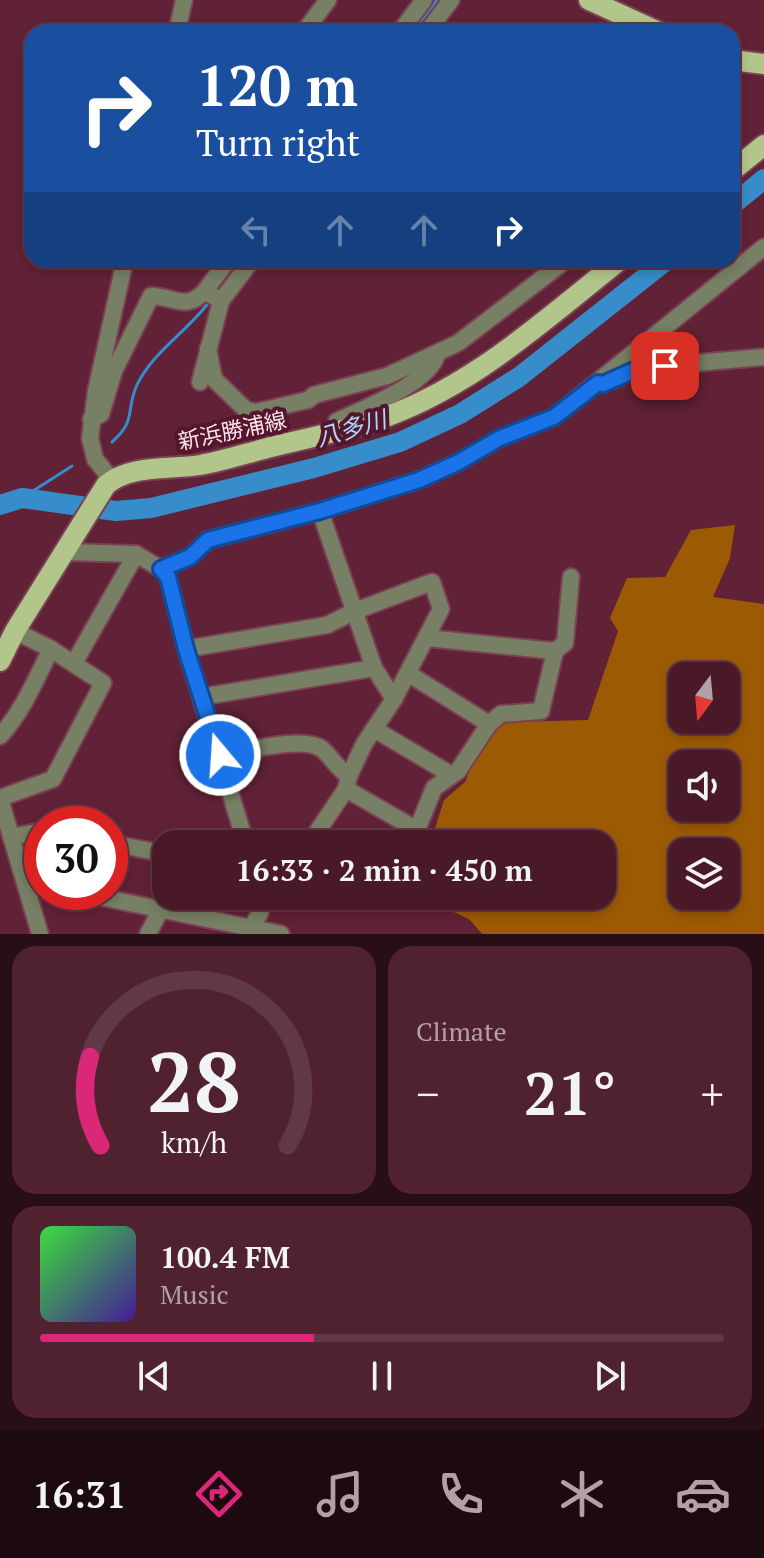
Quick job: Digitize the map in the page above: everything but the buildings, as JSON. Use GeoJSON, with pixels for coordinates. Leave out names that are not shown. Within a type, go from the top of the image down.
{"type":"FeatureCollection","features":[{"type":"Feature","properties":{"kind":"main road"},"geometry":{"type":"LineString","coordinates":[[589,0],[642,24]]}},
{"type":"Feature","properties":{"kind":"main road"},"geometry":{"type":"LineString","coordinates":[[740,61],[764,64]]}},
{"type":"Feature","properties":{"kind":"main road"},"geometry":{"type":"LineString","coordinates":[[740,164],[764,145]]}},
{"type":"Feature","properties":{"kind":"main road","name":"新浜勝浦線"},"geometry":{"type":"LineString","coordinates":[[109,483],[137,472],[200,465],[337,431],[435,397],[480,371],[610,268]]}},
{"type":"Feature","properties":{"kind":"main road"},"geometry":{"type":"LineString","coordinates":[[0,661],[15,631],[109,483]]}},
{"type":"Feature","properties":{"kind":"street"},"geometry":{"type":"LineString","coordinates":[[179,24],[184,0]]}},
{"type":"Feature","properties":{"kind":"street"},"geometry":{"type":"LineString","coordinates":[[310,24],[328,0]]}},
{"type":"Feature","properties":{"kind":"street"},"geometry":{"type":"LineString","coordinates":[[406,24],[424,0]]}},
{"type":"Feature","properties":{"kind":"street"},"geometry":{"type":"LineString","coordinates":[[433,24],[451,0]]}},
{"type":"Feature","properties":{"kind":"street"},"geometry":{"type":"LineString","coordinates":[[740,267],[764,247]]}},
{"type":"Feature","properties":{"kind":"street"},"geometry":{"type":"LineString","coordinates":[[109,483],[95,459],[90,438],[91,419],[123,268]]}},
{"type":"Feature","properties":{"kind":"street"},"geometry":{"type":"LineString","coordinates":[[200,382],[208,349],[213,296],[225,268]]}},
{"type":"Feature","properties":{"kind":"street"},"geometry":{"type":"LineString","coordinates":[[91,419],[101,414],[122,352],[151,296],[187,303],[200,297],[213,296],[243,268]]}},
{"type":"Feature","properties":{"kind":"street"},"geometry":{"type":"LineString","coordinates":[[208,349],[214,379],[246,410],[256,412],[362,384],[438,353],[458,343],[556,268]]}},
{"type":"Feature","properties":{"kind":"street"},"geometry":{"type":"LineString","coordinates":[[161,569],[190,557],[208,540],[405,485],[459,462],[498,439],[554,417],[738,268]]}},
{"type":"Feature","properties":{"kind":"street"},"geometry":{"type":"LineString","coordinates":[[337,431],[337,421],[396,394],[435,363],[438,353]]}},
{"type":"Feature","properties":{"kind":"street"},"geometry":{"type":"LineString","coordinates":[[598,383],[603,384],[639,368],[764,357]]}},
{"type":"Feature","properties":{"kind":"street"},"geometry":{"type":"LineString","coordinates":[[320,511],[374,668],[394,699]]}},
{"type":"Feature","properties":{"kind":"street"},"geometry":{"type":"LineString","coordinates":[[67,548],[136,554],[161,569],[168,577],[186,649],[242,830]]}},
{"type":"Feature","properties":{"kind":"street"},"geometry":{"type":"LineString","coordinates":[[74,663],[136,554]]}},
{"type":"Feature","properties":{"kind":"street"},"geometry":{"type":"LineString","coordinates":[[220,755],[307,742],[322,749],[348,783],[417,830],[434,788],[458,771],[489,724],[501,714],[541,711],[555,651],[565,643],[571,577]]}},
{"type":"Feature","properties":{"kind":"street"},"geometry":{"type":"LineString","coordinates":[[186,649],[327,625],[432,582],[441,609],[409,674],[374,729],[348,783],[318,830]]}},
{"type":"Feature","properties":{"kind":"street"},"geometry":{"type":"LineString","coordinates":[[15,631],[51,649],[103,683],[53,779],[0,798],[11,837],[24,864]]}},
{"type":"Feature","properties":{"kind":"street"},"geometry":{"type":"LineString","coordinates":[[427,638],[555,651]]}},
{"type":"Feature","properties":{"kind":"street"},"geometry":{"type":"LineString","coordinates":[[0,736],[32,689],[51,649]]}},
{"type":"Feature","properties":{"kind":"street"},"geometry":{"type":"LineString","coordinates":[[201,697],[374,668]]}},
{"type":"Feature","properties":{"kind":"street"},"geometry":{"type":"LineString","coordinates":[[409,674],[489,724]]}},
{"type":"Feature","properties":{"kind":"street"},"geometry":{"type":"LineString","coordinates":[[374,729],[445,771],[449,777]]}},
{"type":"Feature","properties":{"kind":"street"},"geometry":{"type":"LineString","coordinates":[[11,837],[24,834]]}},
{"type":"Feature","properties":{"kind":"street"},"geometry":{"type":"LineString","coordinates":[[128,847],[152,851]]}},
{"type":"Feature","properties":{"kind":"street"},"geometry":{"type":"LineString","coordinates":[[128,902],[152,907]]}},
{"type":"Feature","properties":{"kind":"street"},"geometry":{"type":"LineString","coordinates":[[37,910],[40,934]]}},
{"type":"Feature","properties":{"kind":"street"},"geometry":{"type":"LineString","coordinates":[[148,934],[160,910]]}},
{"type":"Feature","properties":{"kind":"street"},"geometry":{"type":"LineString","coordinates":[[164,910],[217,928],[251,928],[281,934]]}},
{"type":"Feature","properties":{"kind":"street"},"geometry":{"type":"LineString","coordinates":[[251,928],[261,910]]}},
{"type":"Feature","properties":{"kind":"shaded area"},"geometry":{"type":"Polygon","coordinates":[[[735,525],[730,558],[713,597],[764,604],[764,934],[482,934],[470,920],[450,910],[616,910],[616,830],[434,830],[444,800],[466,781],[473,757],[504,722],[588,720],[618,631],[610,618],[627,578],[665,577],[691,530],[735,525]]]}},
{"type":"Feature","properties":{"kind":"waterway"},"geometry":{"type":"LineString","coordinates":[[418,24],[437,0]]}},
{"type":"Feature","properties":{"kind":"waterway","name":"八多川"},"geometry":{"type":"LineString","coordinates":[[740,198],[764,179]]}},
{"type":"Feature","properties":{"kind":"waterway"},"geometry":{"type":"LineString","coordinates":[[216,292],[234,268]]}},
{"type":"Feature","properties":{"kind":"waterway","name":"八多川"},"geometry":{"type":"LineString","coordinates":[[0,505],[22,498],[116,511],[151,508],[314,468],[400,442],[460,414],[519,377],[657,268]]}},
{"type":"Feature","properties":{"kind":"waterway"},"geometry":{"type":"LineString","coordinates":[[112,442],[128,422],[136,387],[151,363],[209,302]]}},
{"type":"Feature","properties":{"kind":"waterway"},"geometry":{"type":"LineString","coordinates":[[22,498],[72,466]]}},
{"type":"Feature","properties":{"kind":"route"},"geometry":{"type":"LineString","coordinates":[[220,755],[186,649],[168,577],[161,569],[190,557],[208,540],[218,536],[320,511],[419,480],[459,462],[498,439],[554,417],[598,383],[603,384],[639,368],[665,366]]}}]}
